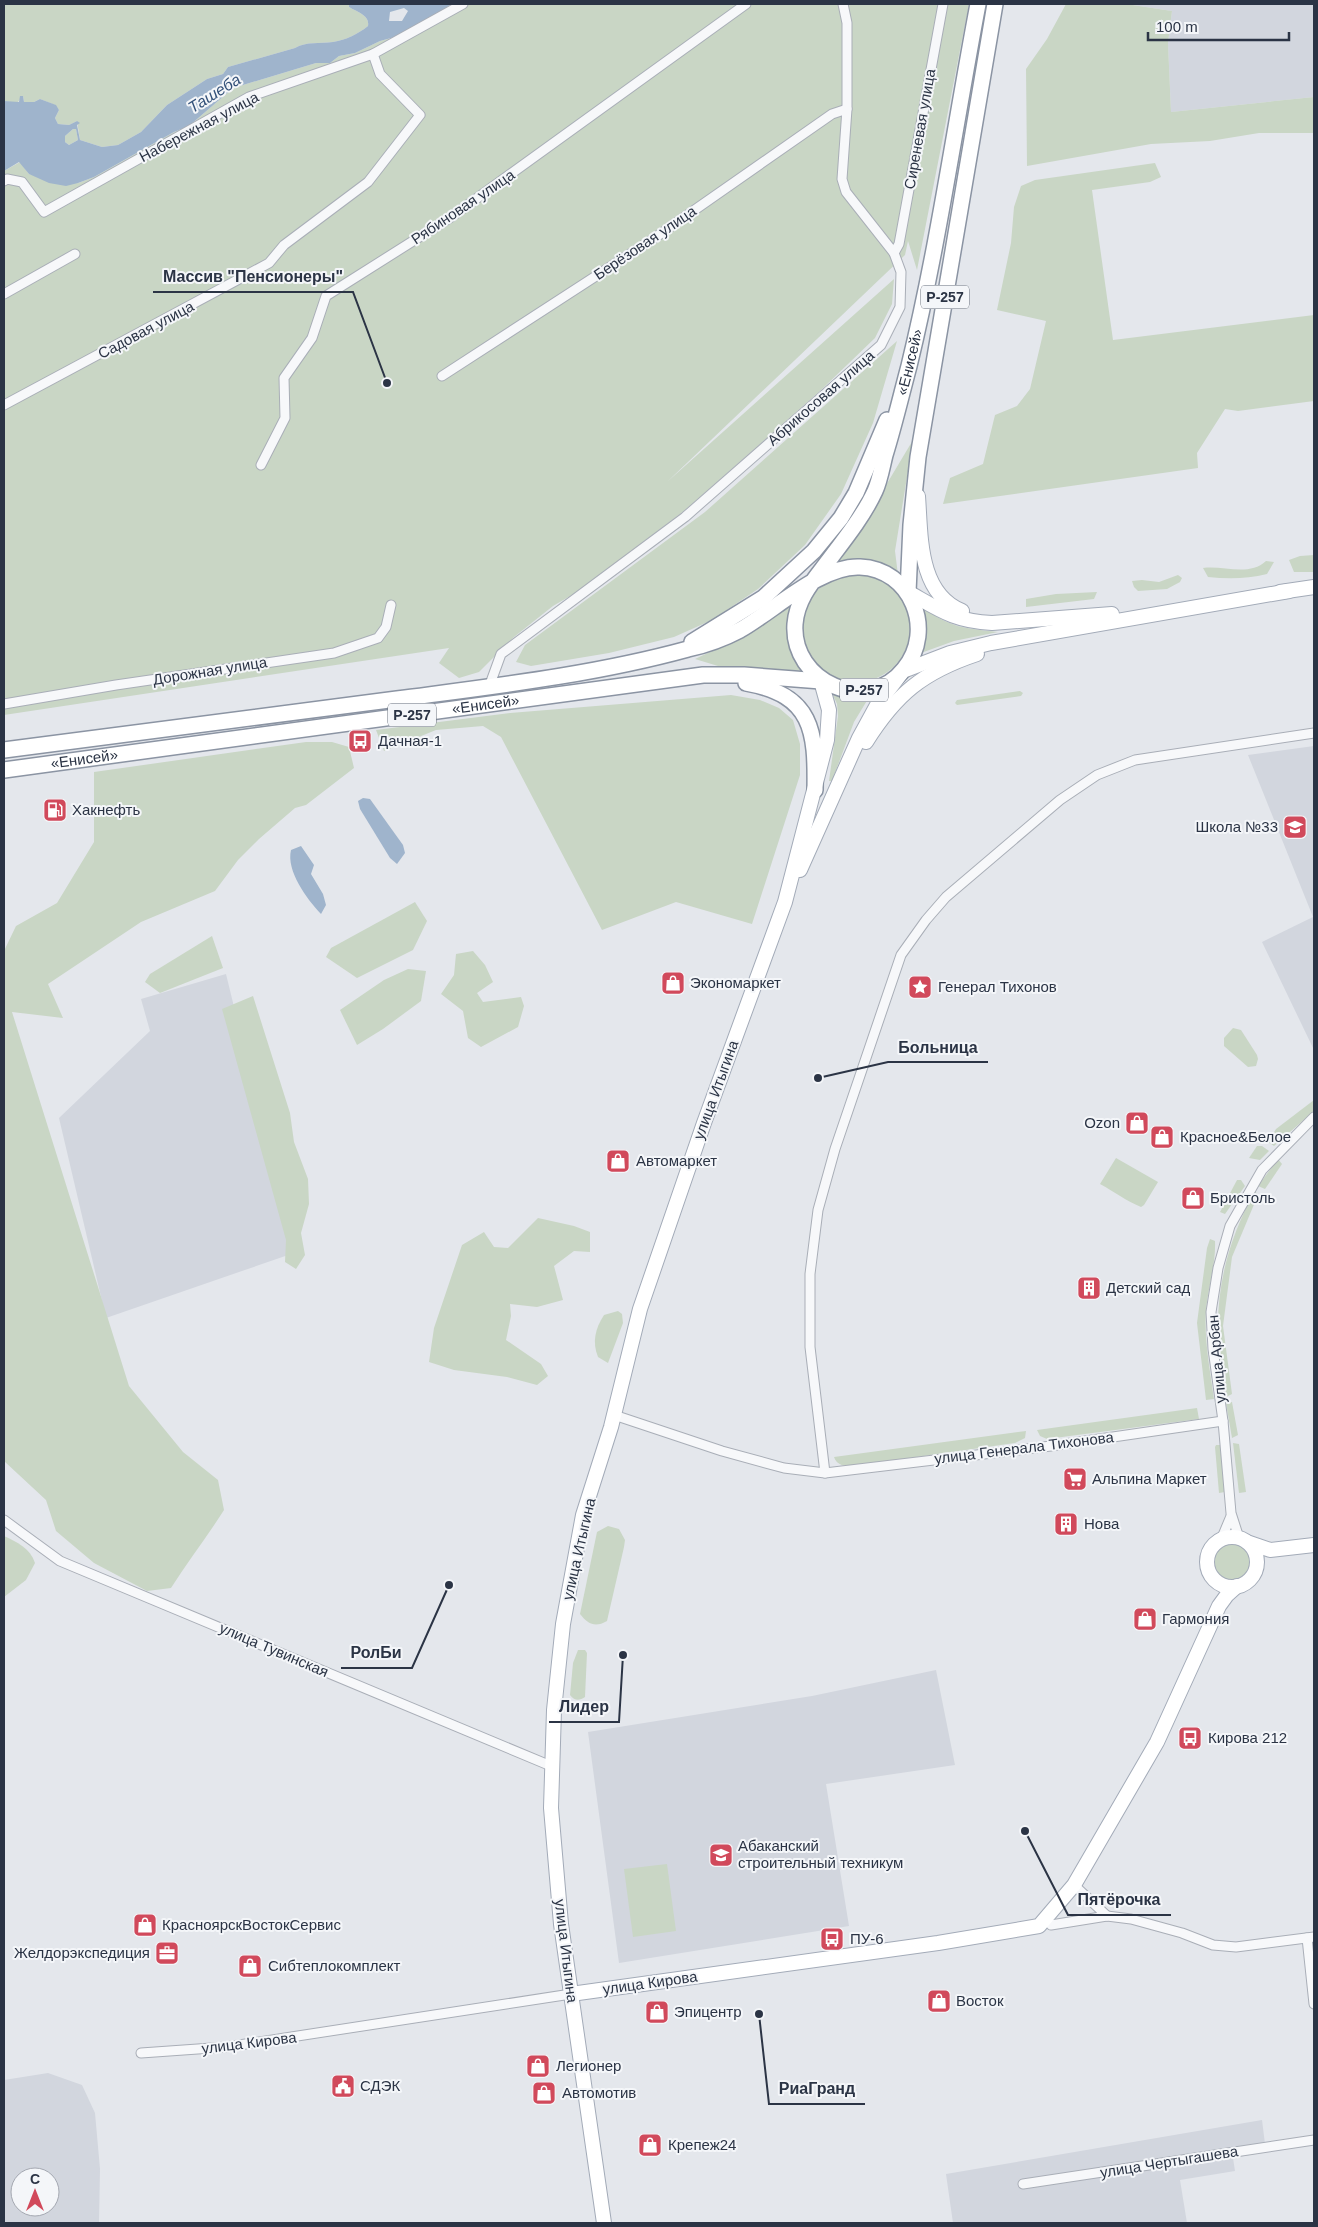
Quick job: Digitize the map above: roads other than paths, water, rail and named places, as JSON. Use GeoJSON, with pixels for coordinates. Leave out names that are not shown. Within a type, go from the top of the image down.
{"type":"FeatureCollection","features":[{"type":"Feature","properties":{"kind":"highway","name":"«Енисей»"},"geometry":{"type":"LineString","coordinates":[[821,680],[809,670],[799,654],[794,635],[795,616],[801,598],[848,535],[875,490],[895,421],[919,323],[978,4]]}},
{"type":"Feature","properties":{"kind":"highway","name":"«Енисей»"},"geometry":{"type":"LineString","coordinates":[[4,770],[602,691],[703,675],[744,674],[821,680],[848,690],[862,691],[888,682],[903,671],[914,652],[918,636],[918,619],[908,592],[911,525],[916,478],[926,406],[995,4]]}},
{"type":"Feature","properties":{"kind":"highway","name":"Р-257"},"geometry":{"type":"LineString","coordinates":[[637,663],[699,640],[728,622],[763,598],[814,551],[841,518],[865,474],[888,417],[919,323]]}},
{"type":"Feature","properties":{"kind":"highway","name":"«Енисей»"},"geometry":{"type":"LineString","coordinates":[[812,583],[827,573],[856,566],[883,572],[908,592]]}},
{"type":"Feature","properties":{"kind":"highway","name":"Р-257"},"geometry":{"type":"LineString","coordinates":[[637,663],[714,642],[746,626],[812,583]]}},
{"type":"Feature","properties":{"kind":"highway","name":"«Енисей»"},"geometry":{"type":"LineString","coordinates":[[4,750],[594,672],[637,663]]}},
{"type":"Feature","properties":{"kind":"highway"},"geometry":{"type":"LineString","coordinates":[[703,675],[766,686],[789,698],[803,714],[810,728],[816,749],[815,790]]}},
{"type":"Feature","properties":{"kind":"main road"},"geometry":{"type":"LineString","coordinates":[[916,478],[923,555],[928,575],[940,596],[949,605],[982,615],[1040,620]]}},
{"type":"Feature","properties":{"kind":"main road"},"geometry":{"type":"LineString","coordinates":[[903,671],[950,653],[1032,636],[1314,587]]}},
{"type":"Feature","properties":{"kind":"main road"},"geometry":{"type":"LineString","coordinates":[[908,592],[955,618],[973,622],[1040,620],[1118,613],[1289,591]]}},
{"type":"Feature","properties":{"kind":"main road"},"geometry":{"type":"LineString","coordinates":[[835,792],[893,702],[915,684],[949,665],[1032,636]]}},
{"type":"Feature","properties":{"kind":"main road","name":"улица Итыгина"},"geometry":{"type":"LineString","coordinates":[[604,2223],[562,1924],[551,1808],[552,1766],[562,1633],[568,1592],[583,1515],[614,1416],[640,1309],[704,1123],[785,902],[859,738],[877,705],[903,671]]}},
{"type":"Feature","properties":{"kind":"main road","name":"улица Итыгина"},"geometry":{"type":"LineString","coordinates":[[785,902],[827,740],[829,710],[821,680]]}},
{"type":"Feature","properties":{"kind":"main road"},"geometry":{"type":"LineString","coordinates":[[1237,1586],[1223,1585],[1210,1572],[1208,1557],[1212,1547],[1221,1540],[1243,1540],[1264,1549],[1276,1550],[1314,1544]]}},
{"type":"Feature","properties":{"kind":"main road"},"geometry":{"type":"LineString","coordinates":[[1243,1540],[1253,1550],[1257,1565]]}},
{"type":"Feature","properties":{"kind":"main road"},"geometry":{"type":"LineString","coordinates":[[1045,1925],[1074,1885],[1157,1742],[1219,1606],[1227,1595],[1250,1578],[1257,1565],[1266,1556],[1276,1550]]}},
{"type":"Feature","properties":{"kind":"main road"},"geometry":{"type":"LineString","coordinates":[[1216,1580],[1219,1590],[1219,1606]]}},
{"type":"Feature","properties":{"kind":"main road","name":"улица Кирова"},"geometry":{"type":"LineString","coordinates":[[571,1994],[938,1943],[1045,1925]]}},
{"type":"Feature","properties":{"kind":"street","name":"Набережная улица"},"geometry":{"type":"LineString","coordinates":[[4,181],[7,179],[22,182],[44,212],[249,97],[373,54],[463,4]]}},
{"type":"Feature","properties":{"kind":"street","name":"Рябиновая улица"},"geometry":{"type":"LineString","coordinates":[[261,465],[285,418],[284,378],[312,338],[326,296],[451,218],[746,4]]}},
{"type":"Feature","properties":{"kind":"street","name":"Абрикосовая улица"},"geometry":{"type":"LineString","coordinates":[[488,686],[502,654],[685,517],[881,345],[900,307],[901,272],[894,253],[846,192],[842,179],[847,109],[847,23],[843,4]]}},
{"type":"Feature","properties":{"kind":"street","name":"Сиреневая улица"},"geometry":{"type":"LineString","coordinates":[[894,253],[899,244],[943,4]]}},
{"type":"Feature","properties":{"kind":"street","name":"Садовая улица"},"geometry":{"type":"LineString","coordinates":[[4,405],[269,263],[284,245],[368,182],[420,115],[380,74],[373,54]]}},
{"type":"Feature","properties":{"kind":"street","name":"Берёзовая улица"},"geometry":{"type":"LineString","coordinates":[[442,376],[653,239],[832,114],[847,109]]}},
{"type":"Feature","properties":{"kind":"street"},"geometry":{"type":"LineString","coordinates":[[4,294],[75,254]]}},
{"type":"Feature","properties":{"kind":"street","name":"Дорожная улица"},"geometry":{"type":"LineString","coordinates":[[4,704],[116,685],[334,653],[378,638],[386,627],[392,605]]}},
{"type":"Feature","properties":{"kind":"street"},"geometry":{"type":"LineString","coordinates":[[825,1473],[810,1347],[810,1274],[818,1210],[834,1149],[901,955],[926,920],[946,897],[1060,800],[1097,775],[1134,760],[1314,733]]}},
{"type":"Feature","properties":{"kind":"street","name":"улица Арбан"},"geometry":{"type":"LineString","coordinates":[[1231,1513],[1223,1421],[1213,1349],[1211,1312],[1218,1268],[1230,1226],[1262,1170],[1314,1118]]}},
{"type":"Feature","properties":{"kind":"street","name":"улица Генерала Тихонова"},"geometry":{"type":"LineString","coordinates":[[614,1416],[722,1451],[784,1468],[825,1473],[856,1471],[1051,1446],[1223,1421]]}},
{"type":"Feature","properties":{"kind":"street"},"geometry":{"type":"LineString","coordinates":[[1221,1540],[1228,1528],[1231,1513]]}},
{"type":"Feature","properties":{"kind":"street"},"geometry":{"type":"LineString","coordinates":[[1231,1513],[1243,1540]]}},
{"type":"Feature","properties":{"kind":"street","name":"улица Тувинская"},"geometry":{"type":"LineString","coordinates":[[4,1520],[60,1561],[552,1766]]}},
{"type":"Feature","properties":{"kind":"street"},"geometry":{"type":"LineString","coordinates":[[1074,1885],[1107,1916]]}},
{"type":"Feature","properties":{"kind":"street"},"geometry":{"type":"LineString","coordinates":[[1045,1925],[1107,1916],[1131,1919],[1182,1933],[1213,1945],[1236,1947],[1311,1938],[1314,2004]]}},
{"type":"Feature","properties":{"kind":"street","name":"улица Кирова"},"geometry":{"type":"LineString","coordinates":[[141,2053],[235,2046],[571,1994]]}},
{"type":"Feature","properties":{"kind":"street","name":"улица Чертыгашева"},"geometry":{"type":"LineString","coordinates":[[1023,2184],[1314,2140]]}},
{"type":"Feature","properties":{"kind":"water","name":"Ташеба"},"geometry":{"type":"Polygon","coordinates":[[[349,4],[451,4],[437,15],[402,35],[380,41],[355,53],[339,56],[330,63],[316,63],[233,88],[189,126],[174,132],[94,177],[78,183],[66,186],[49,183],[29,174],[19,162],[4,171],[4,101],[19,102],[20,96],[23,96],[24,102],[34,102],[40,99],[56,105],[59,110],[55,118],[58,124],[69,125],[77,121],[80,123],[77,125],[80,140],[102,147],[118,145],[141,132],[167,105],[207,79],[223,74],[228,67],[304,44],[343,40],[368,26],[365,16],[349,7],[349,4]],[[404,8],[390,12],[389,21],[402,21],[408,11],[404,8]],[[73,129],[65,136],[65,142],[69,145],[78,140],[76,129],[73,129]]]}},
{"type":"Feature","properties":{"kind":"water"},"geometry":{"type":"Polygon","coordinates":[[[363,798],[370,799],[403,845],[405,853],[397,864],[390,858],[360,809],[358,801],[363,798]]]}},
{"type":"Feature","properties":{"kind":"water"},"geometry":{"type":"Polygon","coordinates":[[[301,846],[314,865],[311,874],[323,894],[326,905],[321,914],[304,893],[292,867],[291,850],[301,846]]]}},
{"type":"Feature","properties":{"kind":"place","name":"Массив \"Пенсионеры\""},"geometry":{"type":"Point","coordinates":[387,383]}},
{"type":"Feature","properties":{"kind":"place","name":"Дачная-1"},"geometry":{"type":"Point","coordinates":[360,741]}},
{"type":"Feature","properties":{"kind":"place","name":"Хакнефть"},"geometry":{"type":"Point","coordinates":[55,810]}},
{"type":"Feature","properties":{"kind":"place","name":"Школа №33"},"geometry":{"type":"Point","coordinates":[1295,827]}},
{"type":"Feature","properties":{"kind":"place","name":"Экономаркет"},"geometry":{"type":"Point","coordinates":[673,983]}},
{"type":"Feature","properties":{"kind":"place","name":"Генерал Тихонов"},"geometry":{"type":"Point","coordinates":[920,987]}},
{"type":"Feature","properties":{"kind":"place","name":"Больница"},"geometry":{"type":"Point","coordinates":[818,1078]}},
{"type":"Feature","properties":{"kind":"place","name":"Ozon"},"geometry":{"type":"Point","coordinates":[1137,1123]}},
{"type":"Feature","properties":{"kind":"place","name":"Красное&Белое"},"geometry":{"type":"Point","coordinates":[1162,1137]}},
{"type":"Feature","properties":{"kind":"place","name":"Автомаркет"},"geometry":{"type":"Point","coordinates":[618,1161]}},
{"type":"Feature","properties":{"kind":"place","name":"Бристоль"},"geometry":{"type":"Point","coordinates":[1193,1198]}},
{"type":"Feature","properties":{"kind":"place","name":"Детский сад"},"geometry":{"type":"Point","coordinates":[1089,1288]}},
{"type":"Feature","properties":{"kind":"place","name":"Альпина Маркет"},"geometry":{"type":"Point","coordinates":[1075,1479]}},
{"type":"Feature","properties":{"kind":"place","name":"Нова"},"geometry":{"type":"Point","coordinates":[1066,1524]}},
{"type":"Feature","properties":{"kind":"place","name":"РолБи"},"geometry":{"type":"Point","coordinates":[449,1585]}},
{"type":"Feature","properties":{"kind":"place","name":"Гармония"},"geometry":{"type":"Point","coordinates":[1145,1619]}},
{"type":"Feature","properties":{"kind":"place","name":"Лидер"},"geometry":{"type":"Point","coordinates":[623,1655]}},
{"type":"Feature","properties":{"kind":"place","name":"Кирова 212"},"geometry":{"type":"Point","coordinates":[1190,1738]}},
{"type":"Feature","properties":{"kind":"place","name":"Пятёрочка"},"geometry":{"type":"Point","coordinates":[1025,1831]}},
{"type":"Feature","properties":{"kind":"place","name":"Абаканский строительный техникум"},"geometry":{"type":"Point","coordinates":[721,1855]}},
{"type":"Feature","properties":{"kind":"place","name":"КрасноярскВостокСервис"},"geometry":{"type":"Point","coordinates":[145,1925]}},
{"type":"Feature","properties":{"kind":"place","name":"ПУ-6"},"geometry":{"type":"Point","coordinates":[832,1939]}},
{"type":"Feature","properties":{"kind":"place","name":"Желдорэкспедиция"},"geometry":{"type":"Point","coordinates":[167,1953]}},
{"type":"Feature","properties":{"kind":"place","name":"Сибтеплокомплект"},"geometry":{"type":"Point","coordinates":[250,1966]}},
{"type":"Feature","properties":{"kind":"place","name":"Восток"},"geometry":{"type":"Point","coordinates":[939,2001]}},
{"type":"Feature","properties":{"kind":"place","name":"Эпицентр"},"geometry":{"type":"Point","coordinates":[657,2012]}},
{"type":"Feature","properties":{"kind":"place","name":"РиаГранд"},"geometry":{"type":"Point","coordinates":[759,2014]}},
{"type":"Feature","properties":{"kind":"place","name":"Легионер"},"geometry":{"type":"Point","coordinates":[538,2066]}},
{"type":"Feature","properties":{"kind":"place","name":"СДЭК"},"geometry":{"type":"Point","coordinates":[343,2086]}},
{"type":"Feature","properties":{"kind":"place","name":"Автомотив"},"geometry":{"type":"Point","coordinates":[544,2093]}},
{"type":"Feature","properties":{"kind":"place","name":"Крепеж24"},"geometry":{"type":"Point","coordinates":[650,2145]}}]}
